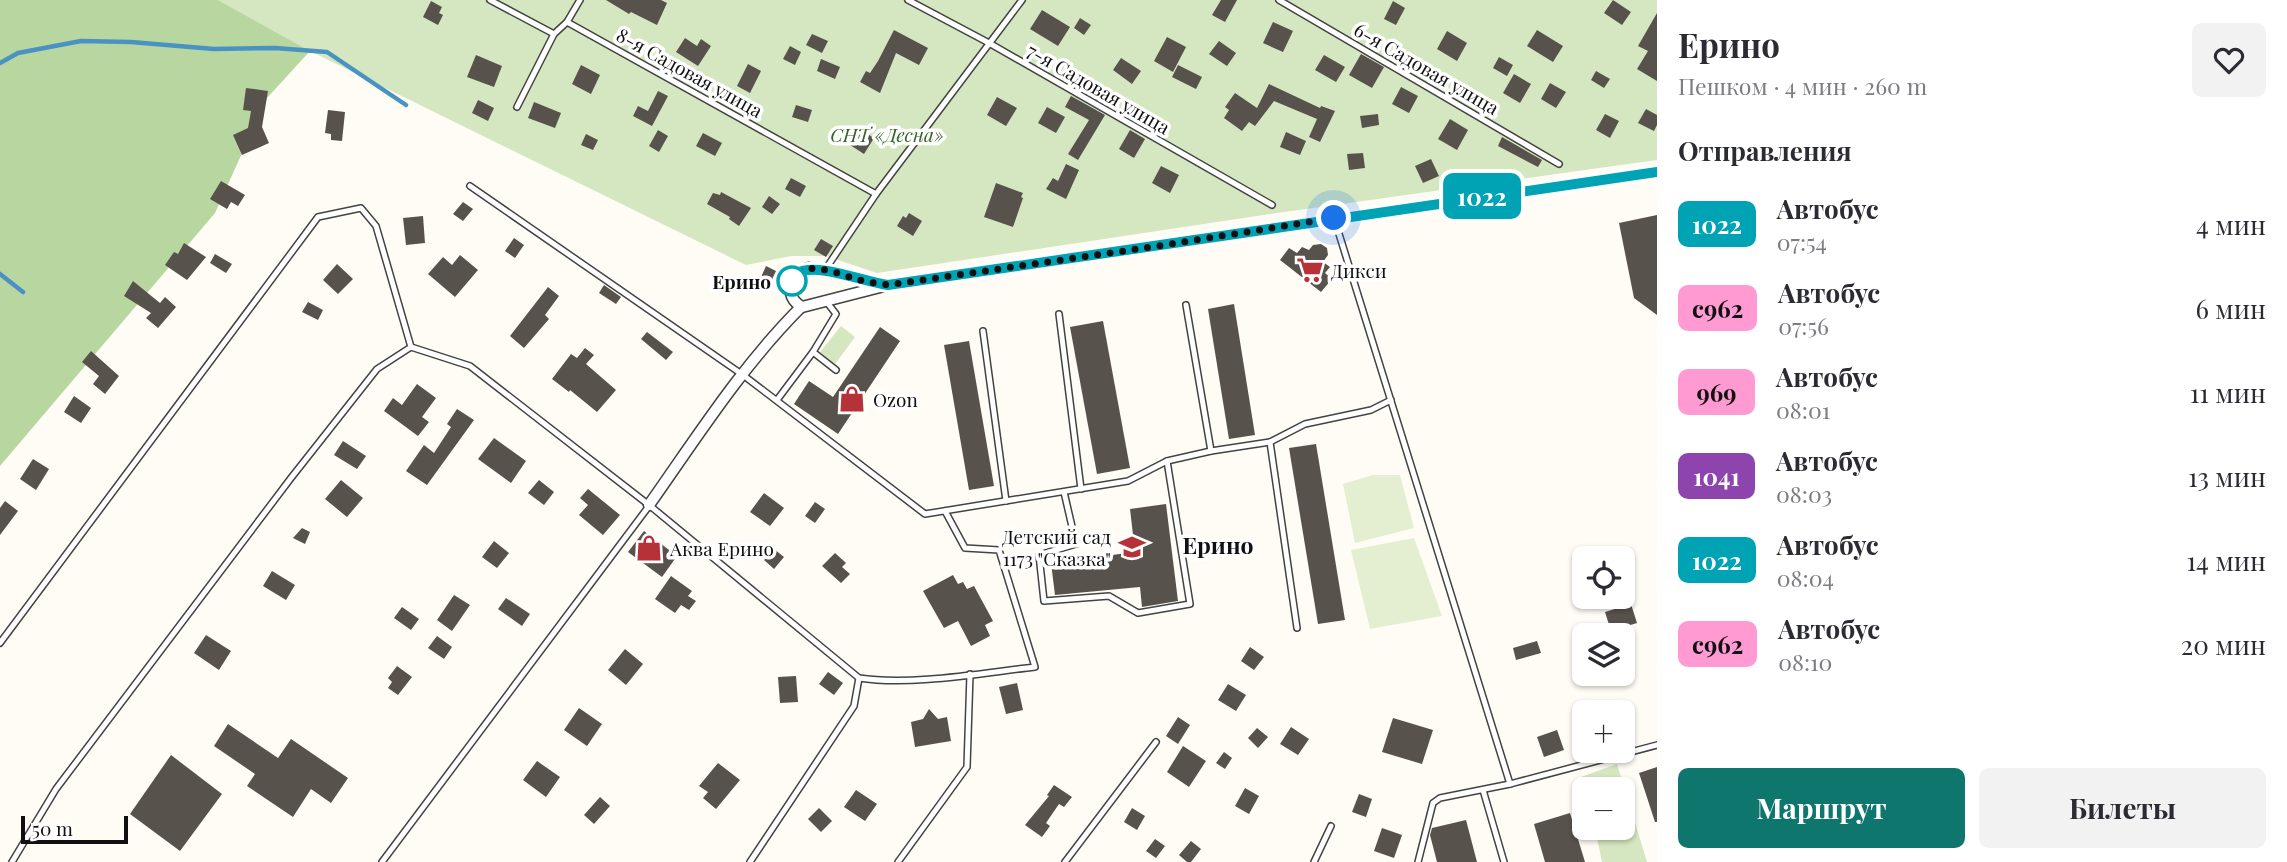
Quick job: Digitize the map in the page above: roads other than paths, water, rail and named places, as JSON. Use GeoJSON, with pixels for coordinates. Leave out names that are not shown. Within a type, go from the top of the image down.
{"type":"FeatureCollection","features":[{"type":"Feature","properties":{"kind":"street"},"geometry":{"type":"LineString","coordinates":[[649,505],[743,374],[780,328],[802,307],[888,285],[1657,172]]}},
{"type":"Feature","properties":{"kind":"street"},"geometry":{"type":"LineString","coordinates":[[802,307],[790,293],[797,273],[809,268],[888,285]]}},
{"type":"Feature","properties":{"kind":"lane"},"geometry":{"type":"LineString","coordinates":[[490,0],[554,34]]}},
{"type":"Feature","properties":{"kind":"lane"},"geometry":{"type":"LineString","coordinates":[[517,107],[554,34],[567,22],[580,0]]}},
{"type":"Feature","properties":{"kind":"lane","name":"7-я Садовая улица"},"geometry":{"type":"LineString","coordinates":[[908,0],[989,43],[1272,205]]}},
{"type":"Feature","properties":{"kind":"lane"},"geometry":{"type":"LineString","coordinates":[[825,270],[876,194],[1022,0]]}},
{"type":"Feature","properties":{"kind":"lane","name":"6-я Садовая улица"},"geometry":{"type":"LineString","coordinates":[[1279,0],[1559,164]]}},
{"type":"Feature","properties":{"kind":"lane","name":"8-я Садовая улица"},"geometry":{"type":"LineString","coordinates":[[567,22],[876,194]]}},
{"type":"Feature","properties":{"kind":"lane"},"geometry":{"type":"LineString","coordinates":[[470,186],[743,374],[925,514],[1128,481],[1167,461],[1270,442],[1305,424],[1371,410],[1391,400]]}},
{"type":"Feature","properties":{"kind":"lane"},"geometry":{"type":"LineString","coordinates":[[0,643],[318,216],[361,208],[376,226],[411,347]]}},
{"type":"Feature","properties":{"kind":"lane"},"geometry":{"type":"LineString","coordinates":[[1334,218],[1510,784]]}},
{"type":"Feature","properties":{"kind":"lane"},"geometry":{"type":"LineString","coordinates":[[777,401],[813,352],[836,314],[826,301]]}},
{"type":"Feature","properties":{"kind":"lane"},"geometry":{"type":"LineString","coordinates":[[1186,305],[1211,451]]}},
{"type":"Feature","properties":{"kind":"lane"},"geometry":{"type":"LineString","coordinates":[[1059,314],[1081,489]]}},
{"type":"Feature","properties":{"kind":"lane"},"geometry":{"type":"LineString","coordinates":[[983,331],[1006,501]]}},
{"type":"Feature","properties":{"kind":"lane"},"geometry":{"type":"LineString","coordinates":[[411,347],[470,366],[649,505],[859,678],[880,681],[1035,667],[999,550],[965,548],[945,511]]}},
{"type":"Feature","properties":{"kind":"lane"},"geometry":{"type":"LineString","coordinates":[[12,862],[56,789],[291,478],[377,369],[411,347]]}},
{"type":"Feature","properties":{"kind":"lane"},"geometry":{"type":"LineString","coordinates":[[813,352],[836,370]]}},
{"type":"Feature","properties":{"kind":"lane"},"geometry":{"type":"LineString","coordinates":[[1270,442],[1297,628]]}},
{"type":"Feature","properties":{"kind":"lane"},"geometry":{"type":"LineString","coordinates":[[1064,492],[1076,544],[1039,555],[1044,601],[1109,596],[1138,612],[1190,604],[1167,461]]}},
{"type":"Feature","properties":{"kind":"lane"},"geometry":{"type":"LineString","coordinates":[[382,862],[649,505]]}},
{"type":"Feature","properties":{"kind":"lane"},"geometry":{"type":"LineString","coordinates":[[898,862],[967,767],[970,674]]}},
{"type":"Feature","properties":{"kind":"lane"},"geometry":{"type":"LineString","coordinates":[[750,862],[854,706],[859,678]]}},
{"type":"Feature","properties":{"kind":"lane"},"geometry":{"type":"LineString","coordinates":[[1065,862],[1156,742]]}},
{"type":"Feature","properties":{"kind":"lane"},"geometry":{"type":"LineString","coordinates":[[1418,862],[1433,803],[1440,798],[1510,784],[1657,745]]}},
{"type":"Feature","properties":{"kind":"lane"},"geometry":{"type":"LineString","coordinates":[[1483,790],[1504,862]]}},
{"type":"Feature","properties":{"kind":"lane"},"geometry":{"type":"LineString","coordinates":[[1314,862],[1331,826]]}},
{"type":"Feature","properties":{"kind":"waterway"},"geometry":{"type":"LineString","coordinates":[[0,63],[18,53],[81,41],[327,52],[406,105]]}},
{"type":"Feature","properties":{"kind":"waterway"},"geometry":{"type":"LineString","coordinates":[[0,274],[23,292]]}},
{"type":"Feature","properties":{"kind":"place","name":"Дикси"},"geometry":{"type":"Point","coordinates":[1310,270]}},
{"type":"Feature","properties":{"kind":"place","name":"Ерино"},"geometry":{"type":"Point","coordinates":[792,281]}},
{"type":"Feature","properties":{"kind":"place","name":"Ozon"},"geometry":{"type":"Point","coordinates":[852,399]}},
{"type":"Feature","properties":{"kind":"place","name":"Детский сад 1173 \"Сказка\""},"geometry":{"type":"Point","coordinates":[1132,547]}},
{"type":"Feature","properties":{"kind":"place","name":"Аква Ерино"},"geometry":{"type":"Point","coordinates":[649,548]}},
{"type":"Feature","properties":{"kind":"district","name":"Ерино"},"geometry":{"type":"Point","coordinates":[1218,544]}},
{"type":"Feature","properties":{"kind":"park label","name":"СНТ «Десна»"},"geometry":{"type":"Point","coordinates":[887,134]}}]}
